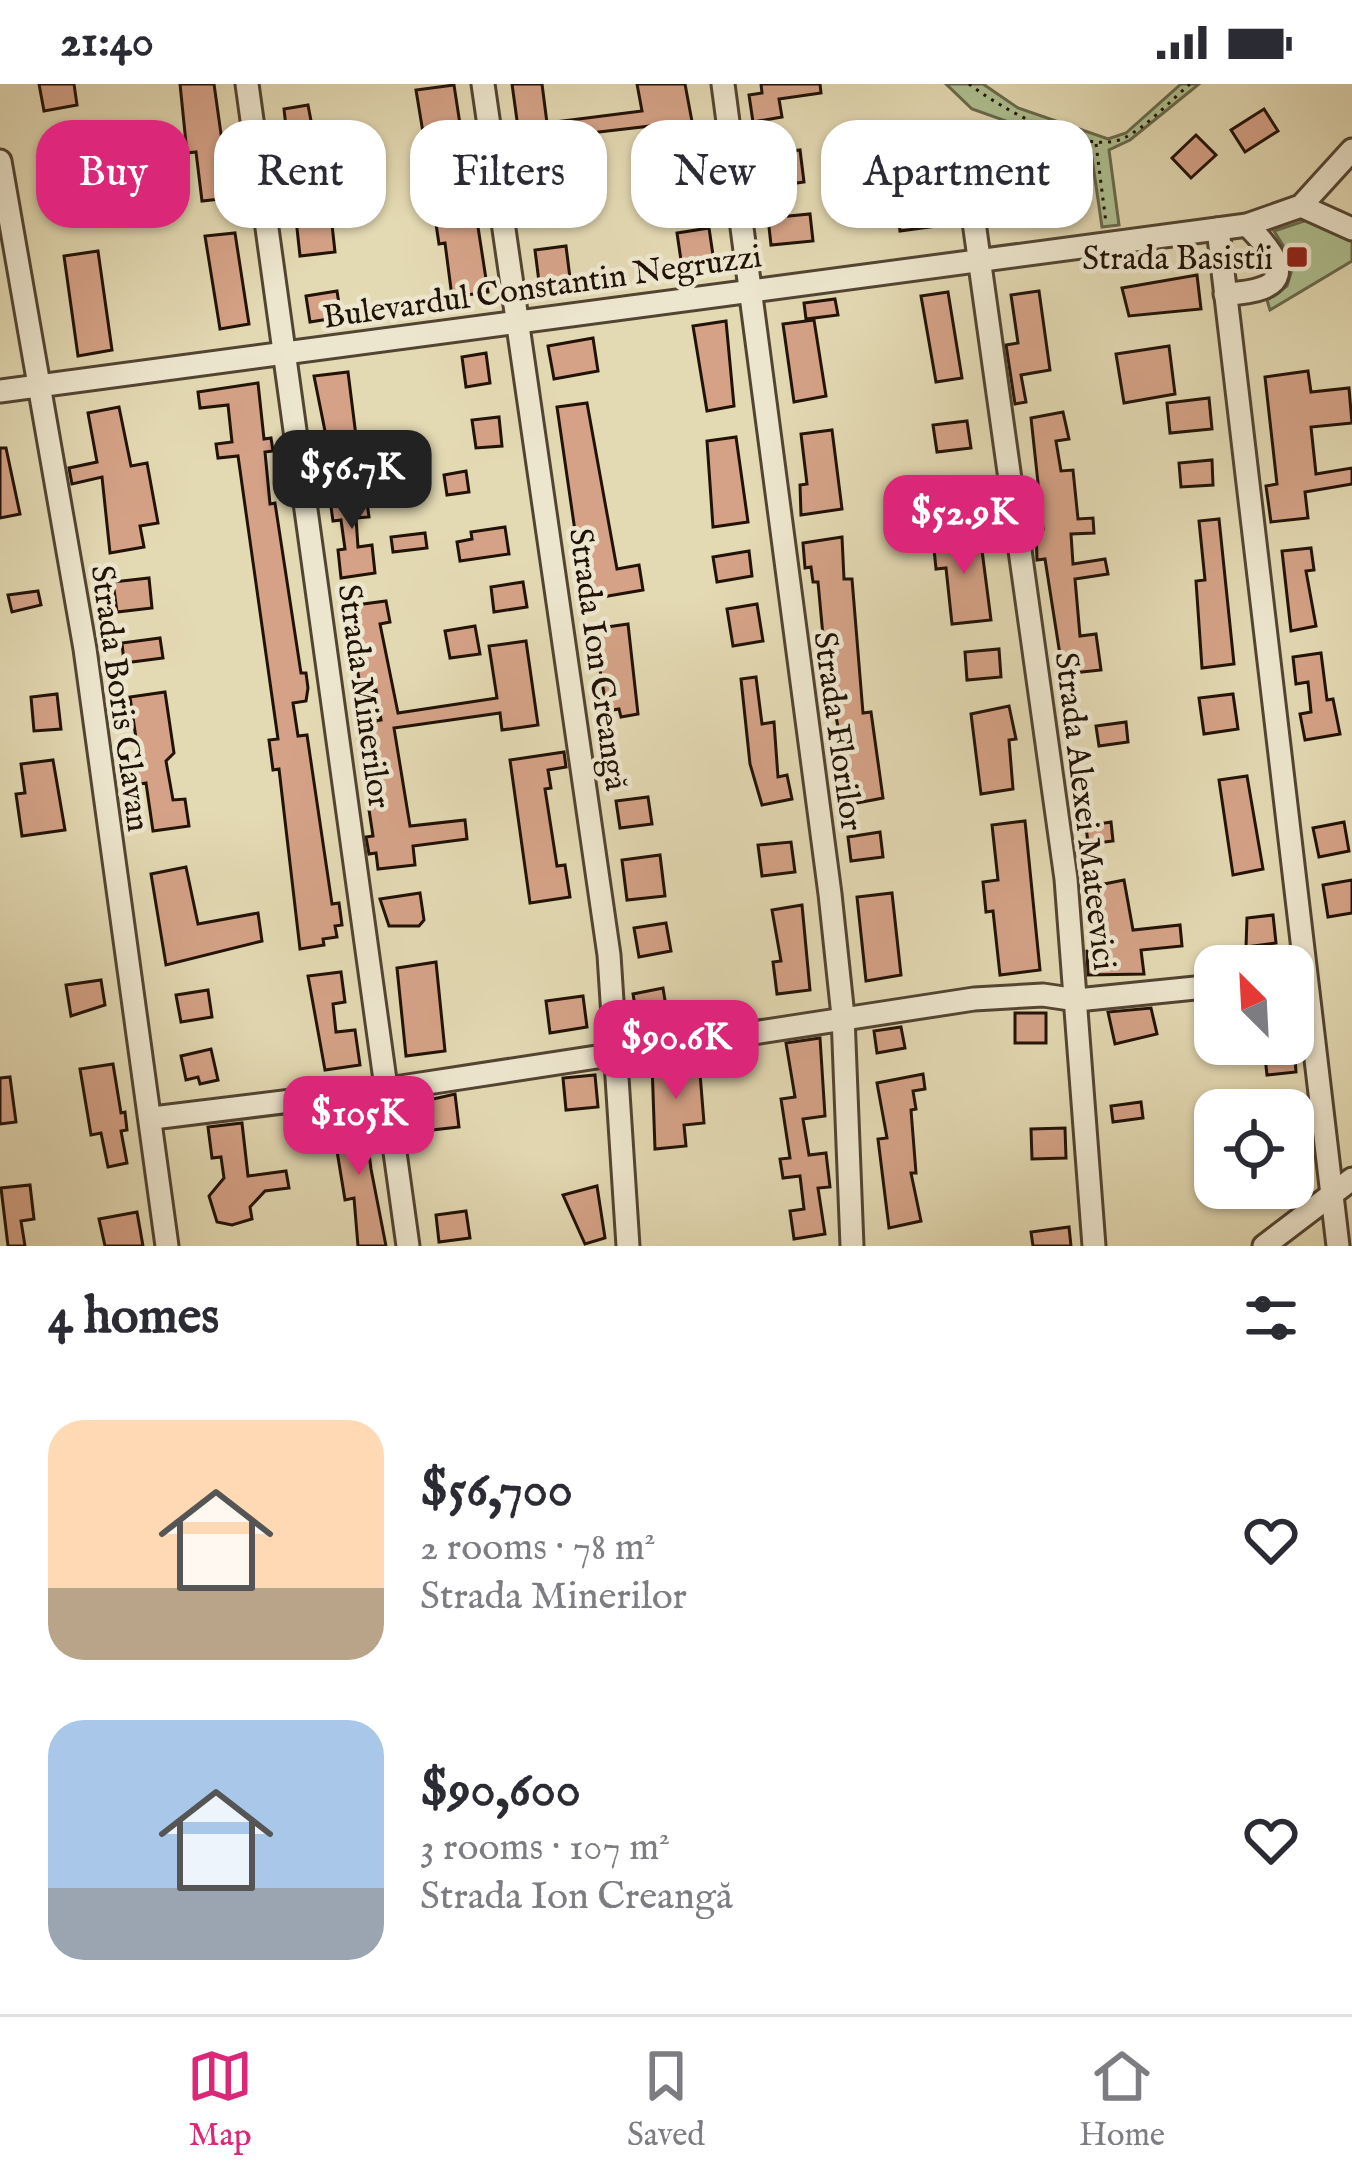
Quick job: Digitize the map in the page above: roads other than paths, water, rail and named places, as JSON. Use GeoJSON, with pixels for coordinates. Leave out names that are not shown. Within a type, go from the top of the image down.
{"type":"FeatureCollection","features":[{"type":"Feature","properties":{"kind":"street","name":"Strada Minerilor"},"geometry":{"type":"LineString","coordinates":[[248,84],[408,1246]]}},
{"type":"Feature","properties":{"kind":"street","name":"Strada Ion Creangă"},"geometry":{"type":"LineString","coordinates":[[484,84],[606,933],[619,1054],[628,1246]]}},
{"type":"Feature","properties":{"kind":"street","name":"Strada Florilor"},"geometry":{"type":"LineString","coordinates":[[723,84],[843,1016],[852,1246]]}},
{"type":"Feature","properties":{"kind":"street","name":"Bulevardul Constantin Negruzzi"},"geometry":{"type":"LineString","coordinates":[[0,391],[1246,225],[1301,206],[1352,150]]}},
{"type":"Feature","properties":{"kind":"street","name":"Strada Boris Glavan"},"geometry":{"type":"LineString","coordinates":[[0,161],[85,649],[167,1246]]}},
{"type":"Feature","properties":{"kind":"street"},"geometry":{"type":"LineString","coordinates":[[1301,206],[1352,230]]}},
{"type":"Feature","properties":{"kind":"street"},"geometry":{"type":"LineString","coordinates":[[1225,294],[1256,293],[1273,284],[1281,268],[1279,259],[1246,225]]}},
{"type":"Feature","properties":{"kind":"street","name":"Strada Alexei Mateevici"},"geometry":{"type":"LineString","coordinates":[[973,228],[1066,879],[1094,1246]]}},
{"type":"Feature","properties":{"kind":"street"},"geometry":{"type":"LineString","coordinates":[[1218,229],[1296,945]]}},
{"type":"Feature","properties":{"kind":"street"},"geometry":{"type":"LineString","coordinates":[[153,1118],[388,1089],[974,999],[1043,994],[1077,1000],[1194,988]]}},
{"type":"Feature","properties":{"kind":"street"},"geometry":{"type":"LineString","coordinates":[[1312,1065],[1338,1246]]}},
{"type":"Feature","properties":{"kind":"street"},"geometry":{"type":"LineString","coordinates":[[1264,1246],[1352,1179]]}},
{"type":"Feature","properties":{"kind":"place","name":"Strada Basistîi"},"geometry":{"type":"Point","coordinates":[1297,257]}}]}
